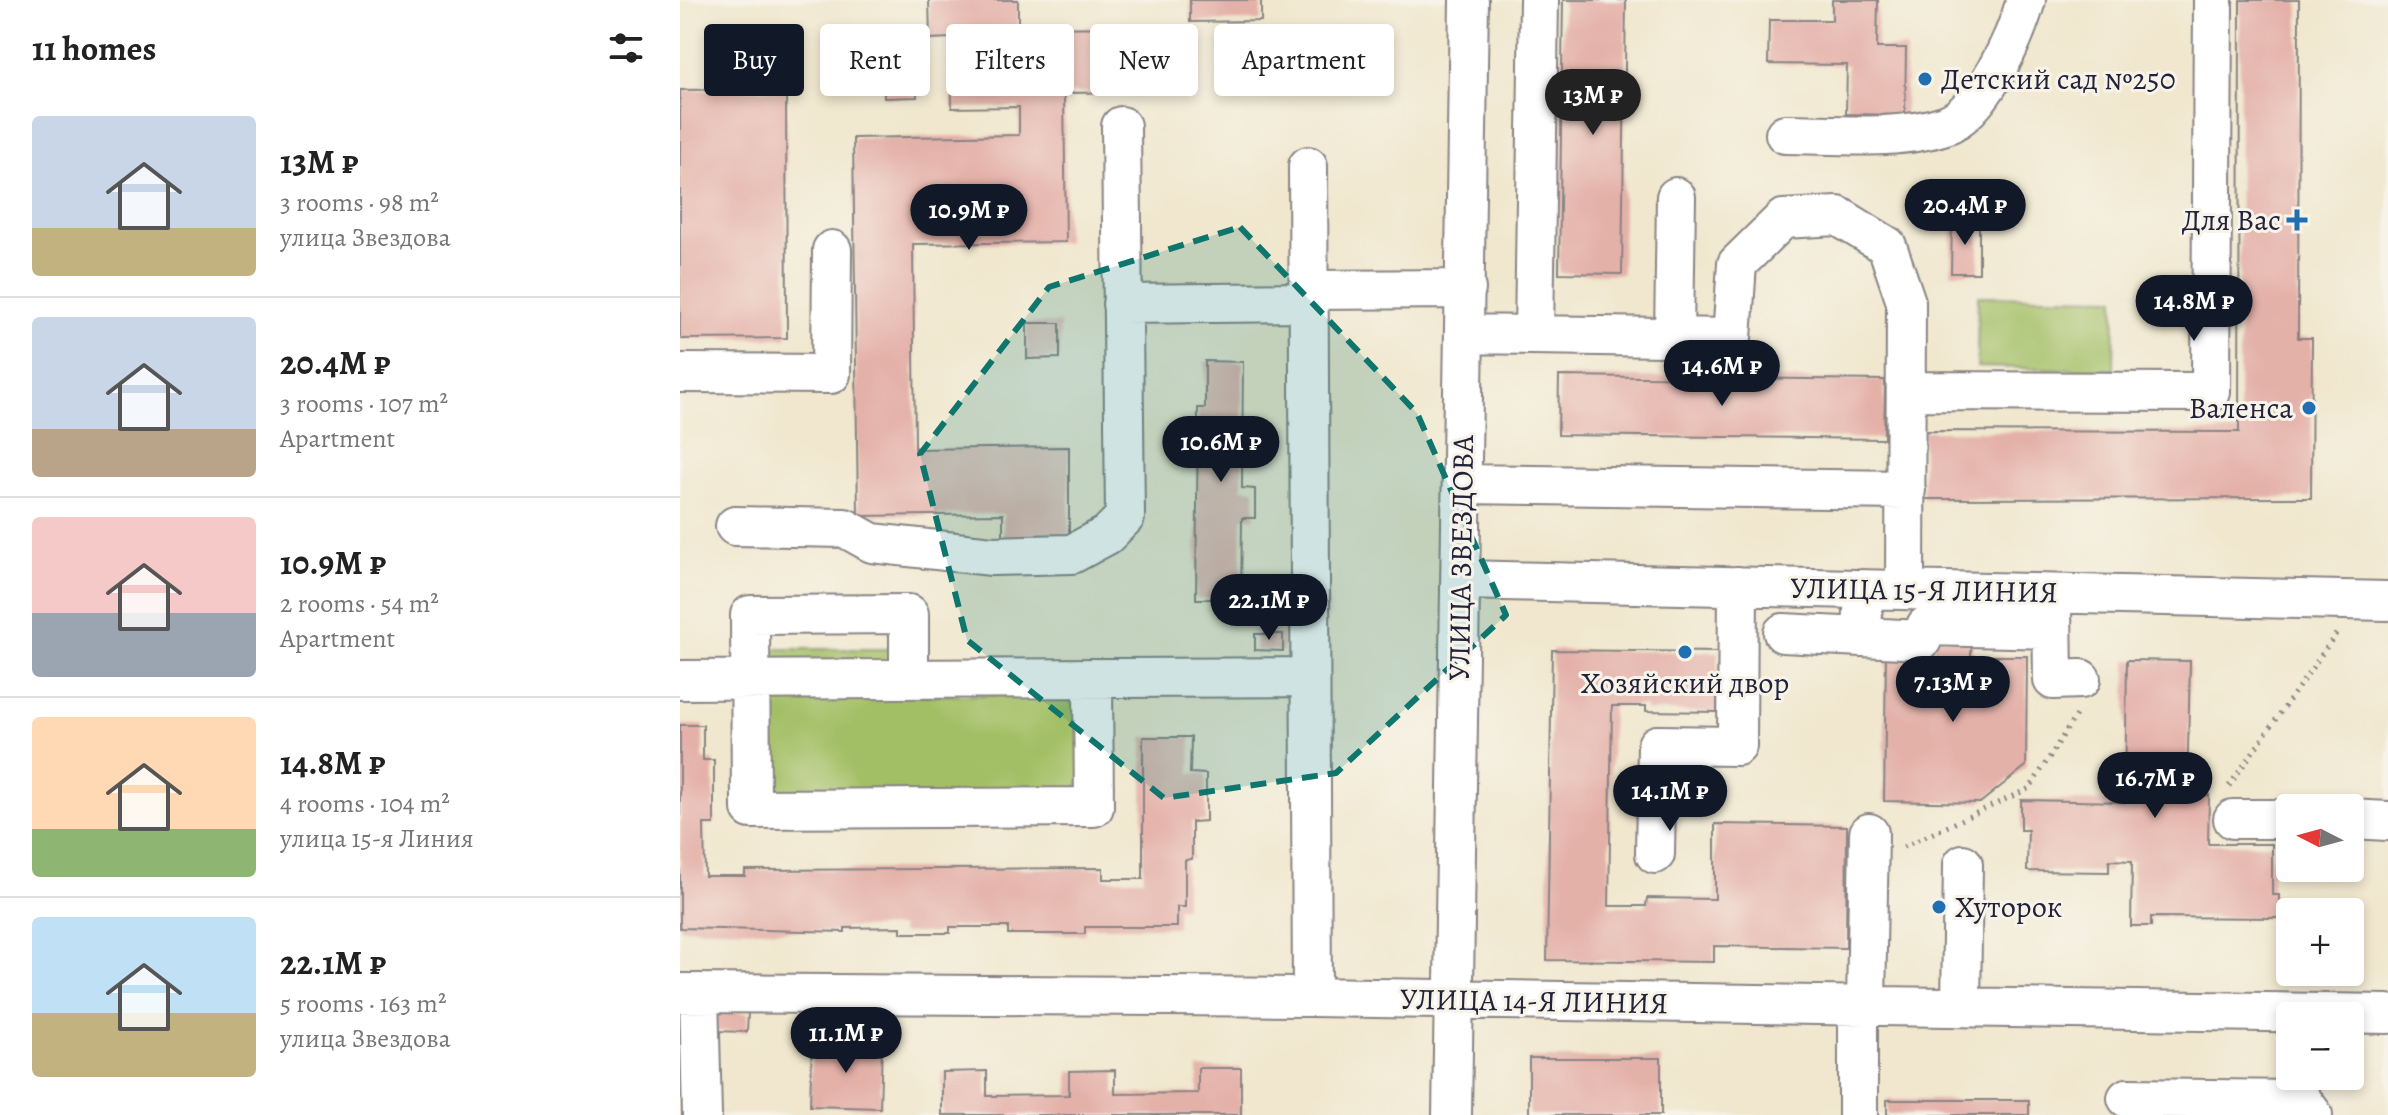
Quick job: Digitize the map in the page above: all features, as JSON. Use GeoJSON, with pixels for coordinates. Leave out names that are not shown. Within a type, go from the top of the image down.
{"type":"FeatureCollection","features":[{"type":"Feature","properties":{"kind":"street","name":"УЛИЦА ЗВЕЗДОВА"},"geometry":{"type":"LineString","coordinates":[[1452,1115],[1469,0]]}},
{"type":"Feature","properties":{"kind":"street"},"geometry":{"type":"LineString","coordinates":[[1534,335],[1539,0]]}},
{"type":"Feature","properties":{"kind":"street"},"geometry":{"type":"LineString","coordinates":[[1785,134],[1878,135],[1946,125],[1972,107],[2018,28],[2026,0]]}},
{"type":"Feature","properties":{"kind":"street"},"geometry":{"type":"LineString","coordinates":[[1908,391],[2211,392],[2213,0]]}},
{"type":"Feature","properties":{"kind":"street"},"geometry":{"type":"LineString","coordinates":[[735,526],[845,528],[872,543],[992,556],[1072,554],[1107,535],[1125,517],[1121,126]]}},
{"type":"Feature","properties":{"kind":"street"},"geometry":{"type":"LineString","coordinates":[[1308,166],[1312,997]]}},
{"type":"Feature","properties":{"kind":"street"},"geometry":{"type":"LineString","coordinates":[[1674,337],[1676,197]]}},
{"type":"Feature","properties":{"kind":"street"},"geometry":{"type":"LineString","coordinates":[[1465,334],[1732,338],[1737,264],[1783,219],[1838,216],[1887,246],[1906,302],[1905,589]]}},
{"type":"Feature","properties":{"kind":"street"},"geometry":{"type":"LineString","coordinates":[[680,373],[831,374],[832,250]]}},
{"type":"Feature","properties":{"kind":"street"},"geometry":{"type":"LineString","coordinates":[[1122,304],[1466,289]]}},
{"type":"Feature","properties":{"kind":"street"},"geometry":{"type":"LineString","coordinates":[[1463,484],[1906,490]]}},
{"type":"Feature","properties":{"kind":"street","name":"УЛИЦА 15-Я ЛИНИЯ"},"geometry":{"type":"LineString","coordinates":[[1461,580],[1905,589],[2052,611],[2374,600]]}},
{"type":"Feature","properties":{"kind":"street"},"geometry":{"type":"LineString","coordinates":[[1655,854],[1657,745],[1737,746],[1738,586]]}},
{"type":"Feature","properties":{"kind":"street"},"geometry":{"type":"LineString","coordinates":[[1862,637],[1864,589]]}},
{"type":"Feature","properties":{"kind":"street"},"geometry":{"type":"LineString","coordinates":[[1783,633],[1922,640],[1926,626],[2052,611],[2053,680],[2080,695]]}},
{"type":"Feature","properties":{"kind":"street"},"geometry":{"type":"LineString","coordinates":[[909,679],[909,614],[750,615],[751,809],[1094,807],[1093,678]]}},
{"type":"Feature","properties":{"kind":"street"},"geometry":{"type":"LineString","coordinates":[[680,680],[1310,677]]}},
{"type":"Feature","properties":{"kind":"street"},"geometry":{"type":"LineString","coordinates":[[2230,807],[2276,816]]}},
{"type":"Feature","properties":{"kind":"street"},"geometry":{"type":"LineString","coordinates":[[2364,820],[2388,821]]}},
{"type":"Feature","properties":{"kind":"street"},"geometry":{"type":"LineString","coordinates":[[1858,1115],[1869,848]]}},
{"type":"Feature","properties":{"kind":"street"},"geometry":{"type":"LineString","coordinates":[[1961,1006],[1963,864]]}},
{"type":"Feature","properties":{"kind":"street"},"geometry":{"type":"LineString","coordinates":[[689,993],[702,1115]]}},
{"type":"Feature","properties":{"kind":"street","name":"УЛИЦА 14-Я ЛИНИЯ"},"geometry":{"type":"LineString","coordinates":[[689,993],[1312,997],[2388,1014]]}},
{"type":"Feature","properties":{"kind":"street"},"geometry":{"type":"LineString","coordinates":[[2127,1098],[2302,1100],[2313,1115]]}},
{"type":"Feature","properties":{"kind":"path"},"geometry":{"type":"LineString","coordinates":[[2230,807],[2229,785],[2374,600]]}},
{"type":"Feature","properties":{"kind":"path"},"geometry":{"type":"LineString","coordinates":[[1869,848],[2030,788],[2080,695]]}},
{"type":"Feature","properties":{"kind":"highlighted area"},"geometry":{"type":"Polygon","coordinates":[[[1240,227],[1417,413],[1506,615],[1336,773],[1164,798],[967,640],[920,454],[1049,287],[1240,227]]]}},
{"type":"Feature","properties":{"kind":"green space"},"geometry":{"type":"Polygon","coordinates":[[[1978,296],[2115,298],[2114,370],[1977,367],[1978,296]]]}},
{"type":"Feature","properties":{"kind":"green space"},"geometry":{"type":"Polygon","coordinates":[[[760,649],[895,649],[895,668],[760,668],[760,649]]]}},
{"type":"Feature","properties":{"kind":"green space"},"geometry":{"type":"Polygon","coordinates":[[[779,695],[1064,695],[1084,714],[1084,779],[1065,798],[777,799],[760,783],[760,715],[779,695]]]}},
{"type":"Feature","properties":{"kind":"building"},"geometry":{"type":"Polygon","coordinates":[[[929,0],[1018,0],[1018,24],[946,24],[946,38],[930,39],[929,0]]]}},
{"type":"Feature","properties":{"kind":"building"},"geometry":{"type":"Polygon","coordinates":[[[1190,0],[1261,0],[1261,21],[1190,22],[1190,0]]]}},
{"type":"Feature","properties":{"kind":"building"},"geometry":{"type":"Polygon","coordinates":[[[1563,0],[1626,0],[1622,274],[1559,273],[1563,0]]]}},
{"type":"Feature","properties":{"kind":"building"},"geometry":{"type":"Polygon","coordinates":[[[1832,0],[1878,0],[1877,48],[1906,48],[1905,115],[1846,114],[1847,65],[1768,64],[1769,20],[1832,20],[1832,0]]]}},
{"type":"Feature","properties":{"kind":"building"},"geometry":{"type":"Polygon","coordinates":[[[2240,0],[2299,0],[2298,338],[2312,338],[2311,498],[1923,499],[1923,431],[2239,432],[2240,0]]]}},
{"type":"Feature","properties":{"kind":"building"},"geometry":{"type":"Polygon","coordinates":[[[1090,27],[1090,93],[1074,93],[1074,28],[1090,27]]]}},
{"type":"Feature","properties":{"kind":"building"},"geometry":{"type":"Polygon","coordinates":[[[680,90],[704,90],[704,96],[786,96],[787,338],[680,339],[680,90]]]}},
{"type":"Feature","properties":{"kind":"building"},"geometry":{"type":"Polygon","coordinates":[[[884,96],[917,96],[917,97],[884,96]]]}},
{"type":"Feature","properties":{"kind":"building"},"geometry":{"type":"Polygon","coordinates":[[[952,96],[1064,96],[1066,242],[913,244],[915,449],[1069,447],[1069,543],[1003,544],[1003,514],[858,516],[853,138],[1019,135],[1019,107],[952,108],[952,96]]]}},
{"type":"Feature","properties":{"kind":"building"},"geometry":{"type":"Polygon","coordinates":[[[1952,221],[1979,222],[1979,273],[1951,273],[1952,221]]]}},
{"type":"Feature","properties":{"kind":"building"},"geometry":{"type":"Polygon","coordinates":[[[1027,323],[1060,323],[1060,358],[1027,359],[1027,323]]]}},
{"type":"Feature","properties":{"kind":"building"},"geometry":{"type":"Polygon","coordinates":[[[1205,361],[1243,362],[1242,488],[1255,489],[1255,518],[1242,518],[1241,599],[1196,599],[1198,408],[1205,408],[1205,361]]]}},
{"type":"Feature","properties":{"kind":"building"},"geometry":{"type":"Polygon","coordinates":[[[1559,376],[1885,380],[1884,439],[1558,435],[1559,376]]]}},
{"type":"Feature","properties":{"kind":"building"},"geometry":{"type":"Polygon","coordinates":[[[1255,634],[1283,634],[1283,651],[1255,650],[1255,634]]]}},
{"type":"Feature","properties":{"kind":"building"},"geometry":{"type":"Polygon","coordinates":[[[1933,638],[1972,639],[1971,656],[2027,656],[2026,766],[1980,803],[1884,801],[1886,655],[1933,655],[1933,638]]]}},
{"type":"Feature","properties":{"kind":"building"},"geometry":{"type":"Polygon","coordinates":[[[1552,650],[1718,652],[1717,712],[1646,711],[1646,706],[1612,706],[1609,906],[1646,906],[1647,898],[1715,899],[1715,824],[1847,826],[1846,948],[1714,946],[1714,962],[1547,960],[1552,650]]]}},
{"type":"Feature","properties":{"kind":"building"},"geometry":{"type":"Polygon","coordinates":[[[2127,660],[2190,661],[2187,795],[2209,795],[2208,844],[2272,844],[2272,895],[2279,895],[2276,898],[2276,918],[2151,917],[2151,926],[2131,926],[2132,861],[2109,860],[2109,872],[2027,871],[2028,830],[2021,830],[2021,800],[2125,802],[2127,660]]]}},
{"type":"Feature","properties":{"kind":"building"},"geometry":{"type":"Polygon","coordinates":[[[680,725],[703,725],[703,760],[714,760],[714,824],[704,824],[705,876],[745,876],[745,870],[1103,868],[1103,879],[1143,879],[1143,737],[1191,737],[1190,773],[1206,774],[1206,821],[1192,822],[1192,859],[1185,860],[1185,907],[1177,907],[1177,927],[1085,927],[1085,934],[1008,934],[1008,927],[950,927],[950,933],[901,933],[901,927],[845,928],[845,932],[680,928],[680,725]]]}},
{"type":"Feature","properties":{"kind":"building"},"geometry":{"type":"Polygon","coordinates":[[[714,1012],[748,1013],[747,1032],[714,1031],[714,1012]]]}},
{"type":"Feature","properties":{"kind":"building"},"geometry":{"type":"Polygon","coordinates":[[[812,1042],[882,1044],[880,1108],[810,1106],[812,1042]]]}},
{"type":"Feature","properties":{"kind":"building"},"geometry":{"type":"Polygon","coordinates":[[[1529,1058],[1661,1058],[1661,1115],[1529,1115],[1529,1058]]]}},
{"type":"Feature","properties":{"kind":"building"},"geometry":{"type":"Polygon","coordinates":[[[1198,1068],[1241,1068],[1241,1115],[942,1115],[942,1072],[987,1071],[987,1096],[1069,1095],[1069,1071],[1115,1070],[1115,1094],[1198,1093],[1198,1068]]]}},
{"type":"Feature","properties":{"kind":"building"},"geometry":{"type":"Polygon","coordinates":[[[1887,1100],[2029,1100],[2029,1115],[1887,1115],[1887,1100]]]}},
{"type":"Feature","properties":{"kind":"place","name":"Детский сад №250"},"geometry":{"type":"Point","coordinates":[1925,79]}},
{"type":"Feature","properties":{"kind":"place","name":"Для Вас"},"geometry":{"type":"Point","coordinates":[2297,220]}},
{"type":"Feature","properties":{"kind":"place","name":"Валенса"},"geometry":{"type":"Point","coordinates":[2309,408]}},
{"type":"Feature","properties":{"kind":"place","name":"Хозяйский двор"},"geometry":{"type":"Point","coordinates":[1685,652]}},
{"type":"Feature","properties":{"kind":"place","name":"Хуторок"},"geometry":{"type":"Point","coordinates":[1939,907]}}]}
